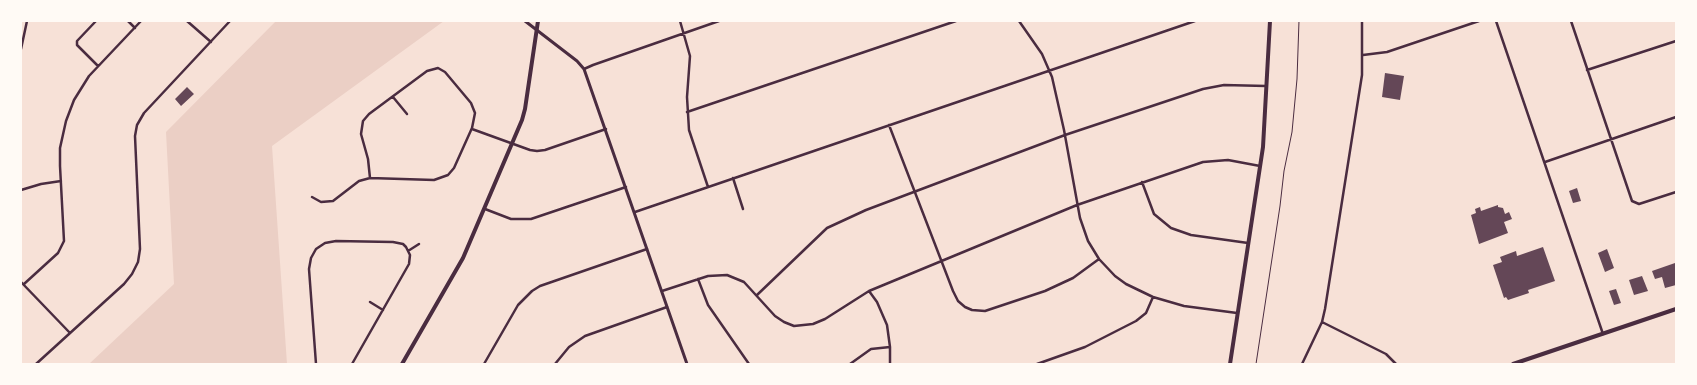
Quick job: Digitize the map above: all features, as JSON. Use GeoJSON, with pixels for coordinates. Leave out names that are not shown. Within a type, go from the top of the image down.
{"type":"FeatureCollection","features":[{"type":"Feature","properties":{"kind":"main road"},"geometry":{"type":"LineString","coordinates":[[402,364],[463,258],[512,144],[525,109],[538,21]]}},
{"type":"Feature","properties":{"kind":"main road"},"geometry":{"type":"LineString","coordinates":[[1230,364],[1260,166],[1270,21]]}},
{"type":"Feature","properties":{"kind":"main road"},"geometry":{"type":"LineString","coordinates":[[1514,364],[1676,309]]}},
{"type":"Feature","properties":{"kind":"street"},"geometry":{"type":"LineString","coordinates":[[21,49],[27,21]]}},
{"type":"Feature","properties":{"kind":"street"},"geometry":{"type":"LineString","coordinates":[[96,21],[77,41],[77,45],[98,66]]}},
{"type":"Feature","properties":{"kind":"street"},"geometry":{"type":"LineString","coordinates":[[128,21],[135,28]]}},
{"type":"Feature","properties":{"kind":"street"},"geometry":{"type":"LineString","coordinates":[[70,333],[23,283],[58,253],[63,245],[60,148],[66,121],[79,92],[89,76],[141,21]]}},
{"type":"Feature","properties":{"kind":"street"},"geometry":{"type":"LineString","coordinates":[[186,21],[211,42]]}},
{"type":"Feature","properties":{"kind":"street"},"geometry":{"type":"LineString","coordinates":[[36,364],[124,284],[135,269],[140,249],[135,136],[137,124],[144,113],[230,21]]}},
{"type":"Feature","properties":{"kind":"street"},"geometry":{"type":"LineString","coordinates":[[525,21],[577,61],[584,69],[687,364]]}},
{"type":"Feature","properties":{"kind":"street"},"geometry":{"type":"LineString","coordinates":[[680,21],[690,62],[687,112],[689,130],[708,186]]}},
{"type":"Feature","properties":{"kind":"street"},"geometry":{"type":"LineString","coordinates":[[584,69],[593,64],[719,21]]}},
{"type":"Feature","properties":{"kind":"street"},"geometry":{"type":"LineString","coordinates":[[687,112],[956,21]]}},
{"type":"Feature","properties":{"kind":"street"},"geometry":{"type":"LineString","coordinates":[[1019,21],[1042,54],[1050,71],[1057,95],[1077,205],[1088,241],[1099,259],[1115,276],[1126,284],[1153,297],[1184,306],[1237,313]]}},
{"type":"Feature","properties":{"kind":"street"},"geometry":{"type":"LineString","coordinates":[[635,212],[1195,21]]}},
{"type":"Feature","properties":{"kind":"street"},"geometry":{"type":"LineString","coordinates":[[1302,364],[1322,322],[1361,81],[1362,21]]}},
{"type":"Feature","properties":{"kind":"street"},"geometry":{"type":"LineString","coordinates":[[1362,55],[1387,52],[1479,21]]}},
{"type":"Feature","properties":{"kind":"street"},"geometry":{"type":"LineString","coordinates":[[1496,21],[1603,334]]}},
{"type":"Feature","properties":{"kind":"street"},"geometry":{"type":"LineString","coordinates":[[1571,21],[1630,198],[1634,203],[1639,204],[1676,192]]}},
{"type":"Feature","properties":{"kind":"street"},"geometry":{"type":"LineString","coordinates":[[1587,70],[1676,41]]}},
{"type":"Feature","properties":{"kind":"street"},"geometry":{"type":"LineString","coordinates":[[438,62],[438,68]]}},
{"type":"Feature","properties":{"kind":"street"},"geometry":{"type":"LineString","coordinates":[[312,197],[322,202],[333,201],[359,181],[370,178],[434,180],[444,178],[454,168],[472,128],[474,112],[471,103],[448,74],[438,68],[427,71],[369,114],[362,124],[360,134],[368,159],[370,178]]}},
{"type":"Feature","properties":{"kind":"street"},"geometry":{"type":"LineString","coordinates":[[757,295],[827,228],[866,210],[1065,135],[1212,86],[1267,86]]}},
{"type":"Feature","properties":{"kind":"street"},"geometry":{"type":"LineString","coordinates":[[393,97],[406,114]]}},
{"type":"Feature","properties":{"kind":"street"},"geometry":{"type":"LineString","coordinates":[[1544,162],[1676,117]]}},
{"type":"Feature","properties":{"kind":"street"},"geometry":{"type":"LineString","coordinates":[[889,125],[940,260],[958,301],[972,310],[979,312],[994,309],[1054,288],[1073,278],[1099,259]]}},
{"type":"Feature","properties":{"kind":"street"},"geometry":{"type":"LineString","coordinates":[[472,128],[530,150],[545,150],[606,129]]}},
{"type":"Feature","properties":{"kind":"street"},"geometry":{"type":"LineString","coordinates":[[662,291],[718,274],[735,277],[744,282],[778,318],[794,326],[804,326],[825,319],[869,291],[940,260],[1077,205],[1192,164],[1228,160],[1260,166]]}},
{"type":"Feature","properties":{"kind":"street"},"geometry":{"type":"LineString","coordinates":[[733,178],[743,209]]}},
{"type":"Feature","properties":{"kind":"street"},"geometry":{"type":"LineString","coordinates":[[21,190],[42,184],[61,182]]}},
{"type":"Feature","properties":{"kind":"street"},"geometry":{"type":"LineString","coordinates":[[1142,182],[1154,214],[1171,228],[1191,234],[1248,243]]}},
{"type":"Feature","properties":{"kind":"street"},"geometry":{"type":"LineString","coordinates":[[484,208],[511,219],[531,219],[626,187]]}},
{"type":"Feature","properties":{"kind":"street"},"geometry":{"type":"LineString","coordinates":[[316,364],[309,270],[311,258],[316,249],[325,243],[336,240],[402,244],[410,255],[409,264],[352,364]]}},
{"type":"Feature","properties":{"kind":"street"},"geometry":{"type":"LineString","coordinates":[[408,250],[419,244]]}},
{"type":"Feature","properties":{"kind":"street"},"geometry":{"type":"LineString","coordinates":[[490,364],[485,362],[518,305],[532,291],[540,286],[647,248]]}},
{"type":"Feature","properties":{"kind":"street"},"geometry":{"type":"LineString","coordinates":[[698,279],[708,305],[749,364]]}},
{"type":"Feature","properties":{"kind":"street"},"geometry":{"type":"LineString","coordinates":[[869,291],[883,314],[890,347],[890,364]]}},
{"type":"Feature","properties":{"kind":"street"},"geometry":{"type":"LineString","coordinates":[[1037,364],[1084,347],[1136,321],[1146,313],[1153,297]]}},
{"type":"Feature","properties":{"kind":"street"},"geometry":{"type":"LineString","coordinates":[[370,302],[383,310]]}},
{"type":"Feature","properties":{"kind":"street"},"geometry":{"type":"LineString","coordinates":[[555,364],[569,347],[585,336],[667,307]]}},
{"type":"Feature","properties":{"kind":"street"},"geometry":{"type":"LineString","coordinates":[[1322,322],[1386,354],[1396,364]]}},
{"type":"Feature","properties":{"kind":"street"},"geometry":{"type":"LineString","coordinates":[[850,364],[871,349],[890,347]]}},
{"type":"Feature","properties":{"kind":"path"},"geometry":{"type":"LineString","coordinates":[[1256,364],[1284,171],[1292,132],[1297,79],[1299,21]]}},
{"type":"Feature","properties":{"kind":"shaded area"},"geometry":{"type":"Polygon","coordinates":[[[276,21],[444,21],[272,146],[287,364],[89,364],[174,284],[166,132],[276,21]]]}},
{"type":"Feature","properties":{"kind":"building"},"geometry":{"type":"Polygon","coordinates":[[[1385,73],[1404,76],[1400,100],[1382,97],[1385,73]]]}},
{"type":"Feature","properties":{"kind":"building"},"geometry":{"type":"Polygon","coordinates":[[[187,87],[194,94],[181,106],[175,99],[187,87]]]}},
{"type":"Feature","properties":{"kind":"building"},"geometry":{"type":"Polygon","coordinates":[[[1577,188],[1581,201],[1573,203],[1569,191],[1577,188]]]}},
{"type":"Feature","properties":{"kind":"building"},"geometry":{"type":"Polygon","coordinates":[[[1498,205],[1498,207],[1503,208],[1505,214],[1509,212],[1512,219],[1504,222],[1508,233],[1479,244],[1471,215],[1476,213],[1475,209],[1480,207],[1481,211],[1498,205]]]}},
{"type":"Feature","properties":{"kind":"building"},"geometry":{"type":"Polygon","coordinates":[[[1543,247],[1555,281],[1528,290],[1529,293],[1508,300],[1506,297],[1504,298],[1493,265],[1502,262],[1500,257],[1516,251],[1517,256],[1543,247]]]}},
{"type":"Feature","properties":{"kind":"building"},"geometry":{"type":"Polygon","coordinates":[[[1607,249],[1614,268],[1605,272],[1598,253],[1607,249]]]}},
{"type":"Feature","properties":{"kind":"building"},"geometry":{"type":"Polygon","coordinates":[[[1675,263],[1676,285],[1665,288],[1662,277],[1655,279],[1652,271],[1675,263]]]}},
{"type":"Feature","properties":{"kind":"building"},"geometry":{"type":"Polygon","coordinates":[[[1642,276],[1648,291],[1634,295],[1629,280],[1642,276]]]}},
{"type":"Feature","properties":{"kind":"building"},"geometry":{"type":"Polygon","coordinates":[[[1616,289],[1621,303],[1614,305],[1609,291],[1616,289]]]}}]}
